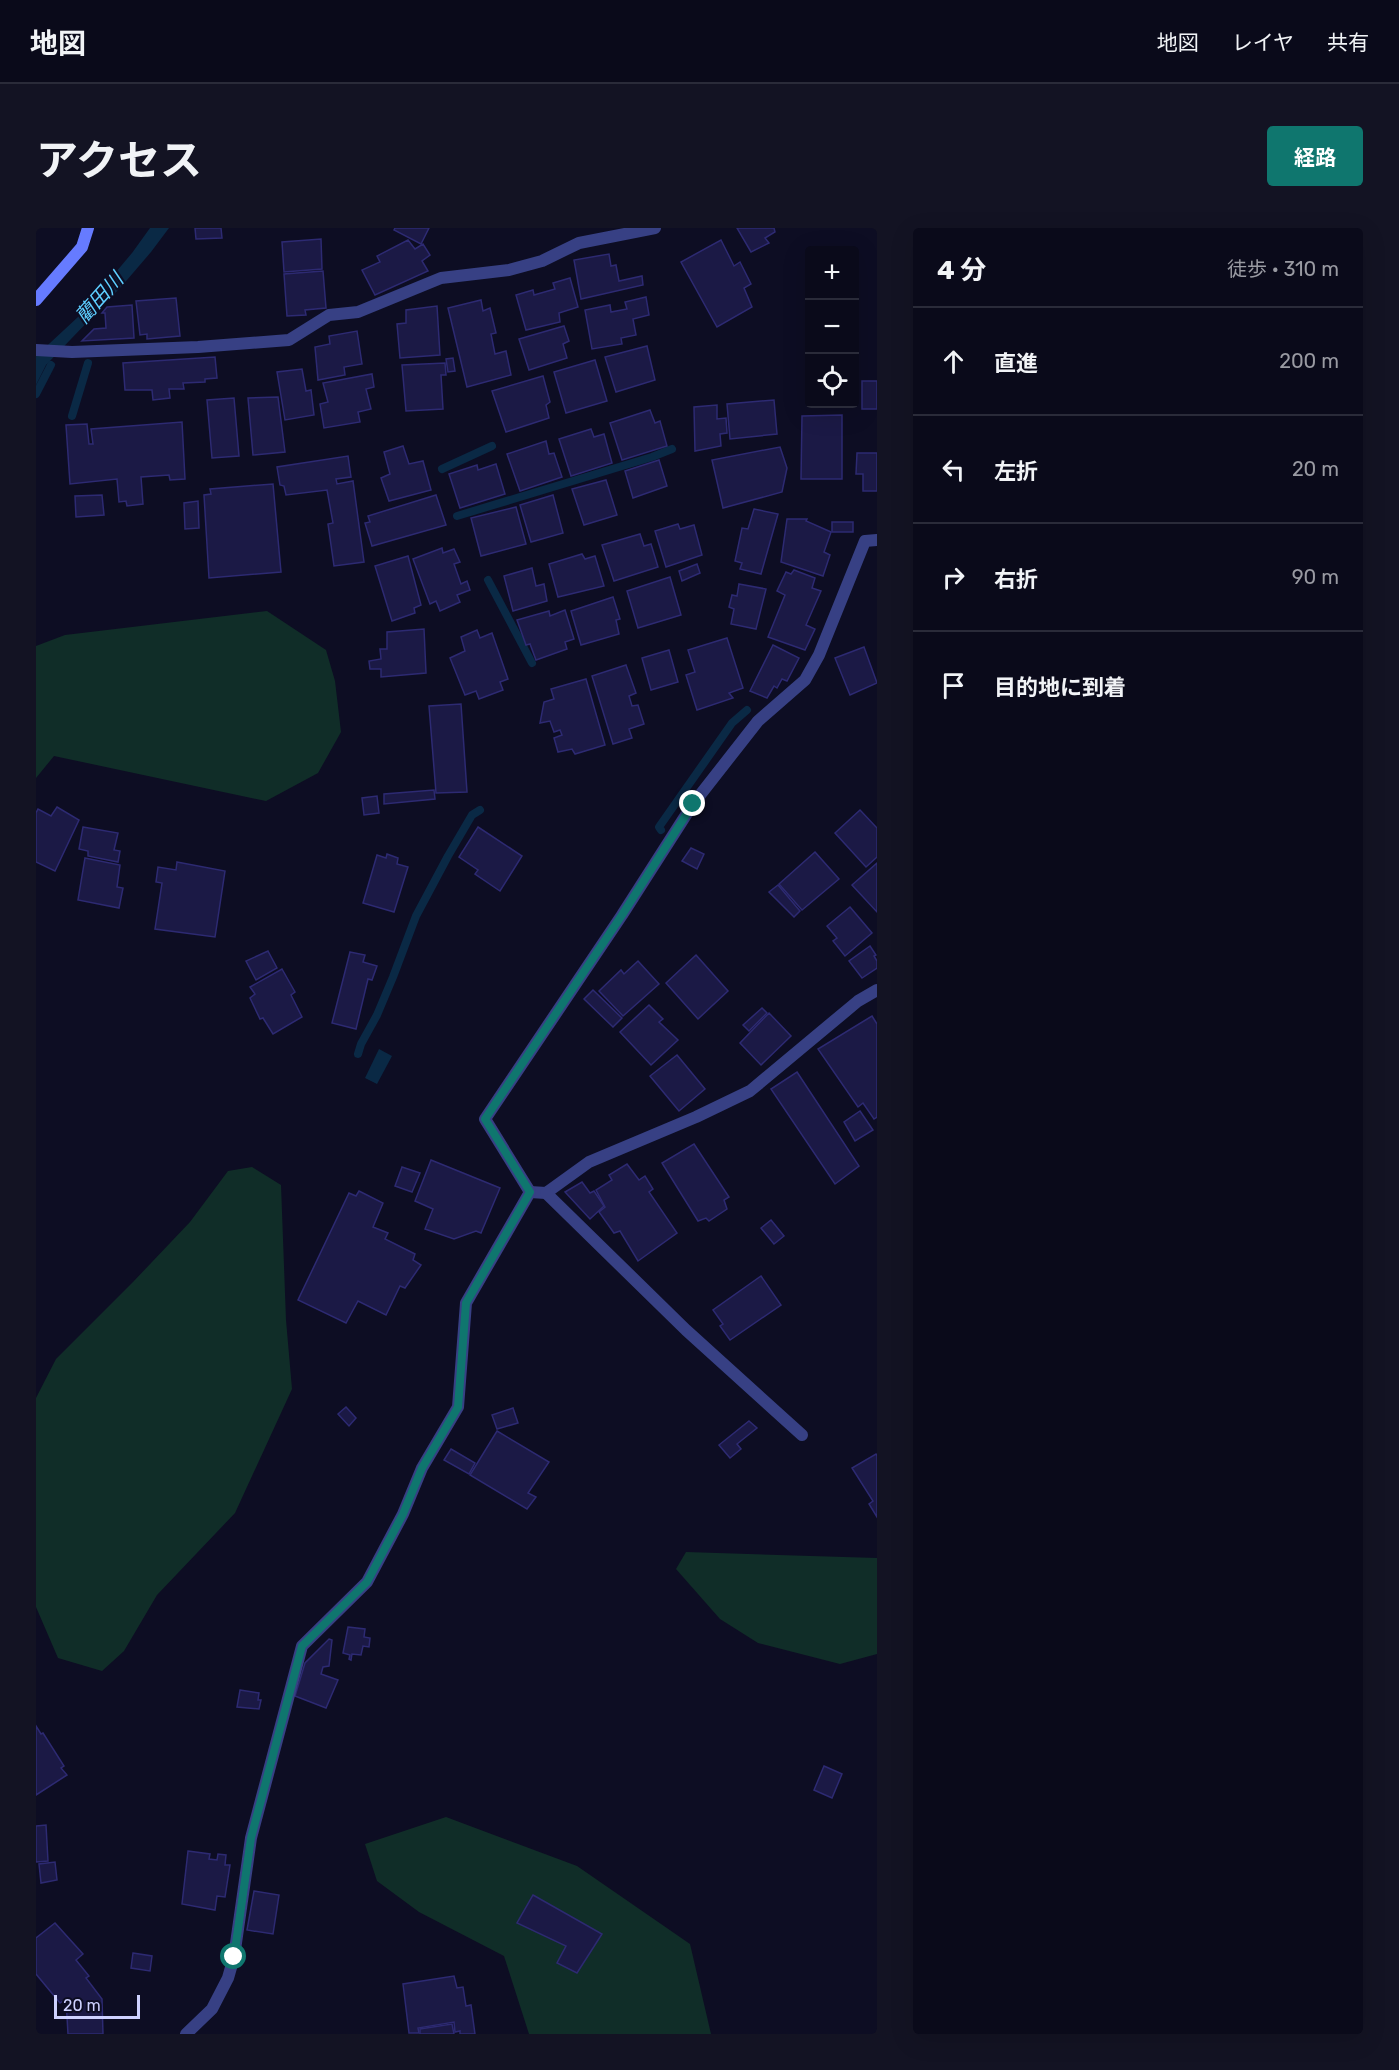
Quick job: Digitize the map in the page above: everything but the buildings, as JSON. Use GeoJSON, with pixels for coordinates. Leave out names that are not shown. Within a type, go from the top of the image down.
{"type":"FeatureCollection","features":[{"type":"Feature","properties":{"kind":"street"},"geometry":{"type":"LineString","coordinates":[[36,300],[82,247],[88,228]]}},
{"type":"Feature","properties":{"kind":"street"},"geometry":{"type":"LineString","coordinates":[[36,350],[72,352],[198,347],[290,340],[329,315],[358,312],[441,278],[509,270],[542,261],[579,243],[655,228]]}},
{"type":"Feature","properties":{"kind":"street"},"geometry":{"type":"LineString","coordinates":[[530,1192],[485,1119],[622,915],[693,804],[758,721],[805,680],[819,655],[865,541],[877,540]]}},
{"type":"Feature","properties":{"kind":"street"},"geometry":{"type":"LineString","coordinates":[[530,1192],[546,1193],[589,1162],[750,1091],[858,1001],[877,990]]}},
{"type":"Feature","properties":{"kind":"street"},"geometry":{"type":"LineString","coordinates":[[186,2034],[212,2009],[228,1978],[234,1957],[251,1838],[302,1646],[367,1582],[403,1514],[422,1468],[458,1407],[466,1303],[530,1192]]}},
{"type":"Feature","properties":{"kind":"street"},"geometry":{"type":"LineString","coordinates":[[546,1193],[686,1330],[802,1435]]}},
{"type":"Feature","properties":{"kind":"green space"},"geometry":{"type":"Polygon","coordinates":[[[267,611],[326,650],[335,681],[341,732],[318,773],[266,801],[54,756],[36,778],[36,646],[65,635],[267,611]]]}},
{"type":"Feature","properties":{"kind":"green space"},"geometry":{"type":"Polygon","coordinates":[[[252,1167],[281,1185],[286,1320],[292,1389],[235,1513],[157,1595],[124,1651],[102,1671],[58,1658],[36,1607],[36,1398],[56,1359],[190,1222],[228,1171],[252,1167]]]}},
{"type":"Feature","properties":{"kind":"green space"},"geometry":{"type":"Polygon","coordinates":[[[686,1552],[877,1558],[877,1654],[840,1664],[758,1643],[720,1619],[676,1569],[686,1552]]]}},
{"type":"Feature","properties":{"kind":"green space"},"geometry":{"type":"Polygon","coordinates":[[[446,1817],[577,1866],[690,1944],[711,2034],[529,2034],[504,1956],[419,1912],[377,1881],[365,1844],[446,1817]]]}},
{"type":"Feature","properties":{"kind":"water","name":"藺田川"},"geometry":{"type":"Polygon","coordinates":[[[150,228],[169,228],[121,287],[46,365],[36,385],[36,356],[78,317],[150,228]]]}},
{"type":"Feature","properties":{"kind":"water"},"geometry":{"type":"Polygon","coordinates":[[[379,1049],[392,1056],[377,1084],[365,1078],[379,1049]]]}},
{"type":"Feature","properties":{"kind":"waterway"},"geometry":{"type":"LineString","coordinates":[[72,416],[88,363]]}},
{"type":"Feature","properties":{"kind":"waterway"},"geometry":{"type":"LineString","coordinates":[[36,394],[51,365]]}},
{"type":"Feature","properties":{"kind":"waterway"},"geometry":{"type":"LineString","coordinates":[[442,469],[492,446]]}},
{"type":"Feature","properties":{"kind":"waterway"},"geometry":{"type":"LineString","coordinates":[[457,516],[672,449]]}},
{"type":"Feature","properties":{"kind":"waterway"},"geometry":{"type":"LineString","coordinates":[[488,580],[532,663]]}},
{"type":"Feature","properties":{"kind":"waterway"},"geometry":{"type":"LineString","coordinates":[[661,830],[659,827],[732,723],[747,710]]}},
{"type":"Feature","properties":{"kind":"waterway"},"geometry":{"type":"LineString","coordinates":[[358,1054],[393,977],[416,916],[472,815],[480,810]]}},
{"type":"Feature","properties":{"kind":"route"},"geometry":{"type":"LineString","coordinates":[[234,1957],[251,1838],[302,1646],[367,1582],[403,1514],[422,1468],[458,1407],[466,1303],[530,1192],[485,1119],[622,915],[693,804]]}}]}
